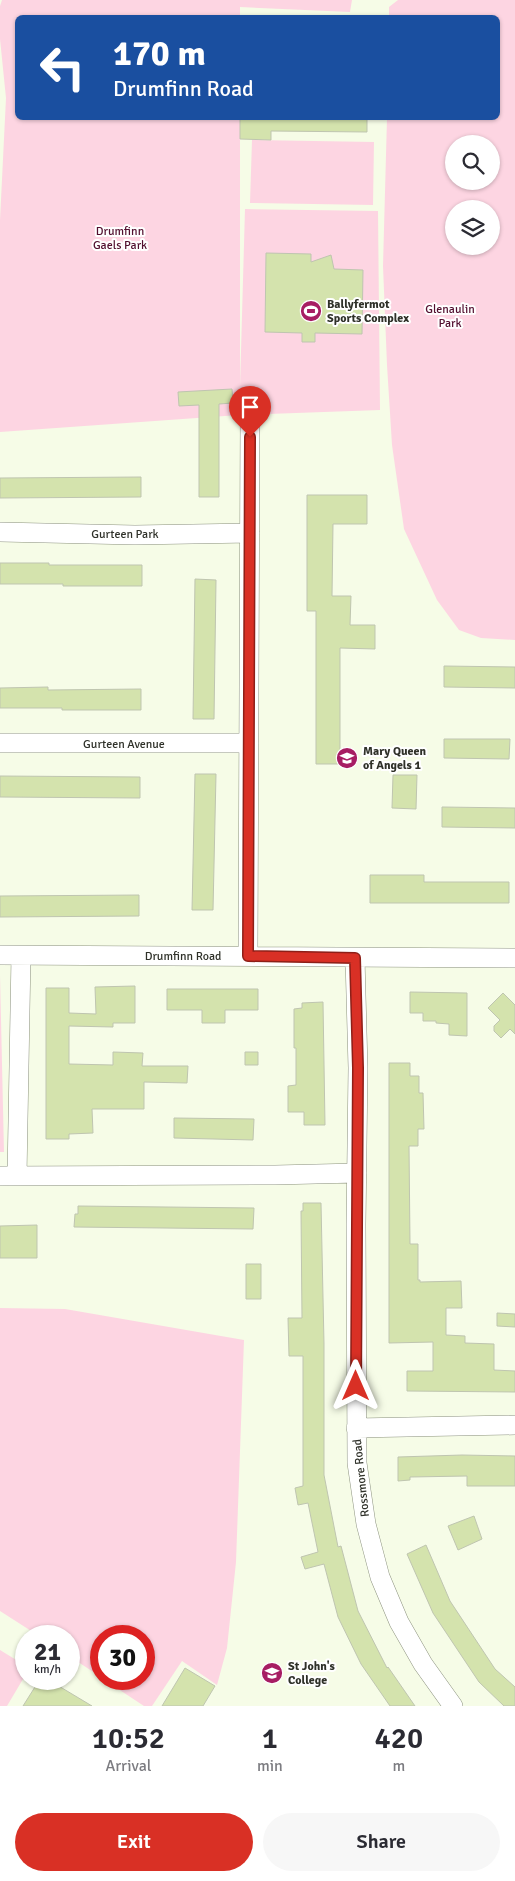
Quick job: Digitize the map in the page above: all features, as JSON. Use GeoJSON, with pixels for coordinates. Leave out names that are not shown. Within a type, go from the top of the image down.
{"type":"FeatureCollection","features":[{"type":"Feature","properties":{"kind":"street"},"geometry":{"type":"LineString","coordinates":[[248,956],[250,418]]}},
{"type":"Feature","properties":{"kind":"street","name":"Gurteen Park"},"geometry":{"type":"LineString","coordinates":[[0,532],[135,535],[250,532]]}},
{"type":"Feature","properties":{"kind":"street","name":"Gurteen Avenue"},"geometry":{"type":"LineString","coordinates":[[0,743],[249,743]]}},
{"type":"Feature","properties":{"kind":"street","name":"Drumfinn Road"},"geometry":{"type":"LineString","coordinates":[[0,955],[515,958]]}},
{"type":"Feature","properties":{"kind":"street"},"geometry":{"type":"LineString","coordinates":[[21,956],[9,1176],[356,1173]]}},
{"type":"Feature","properties":{"kind":"street","name":"Rossmore Road"},"geometry":{"type":"LineString","coordinates":[[355,958],[358,1068],[356,1173],[357,1463],[366,1524],[380,1577],[399,1622],[423,1664],[453,1706]]}},
{"type":"Feature","properties":{"kind":"street"},"geometry":{"type":"LineString","coordinates":[[356,1428],[515,1425]]}},
{"type":"Feature","properties":{"kind":"green space","name":"Drumfinn Gaels Park"},"geometry":{"type":"Polygon","coordinates":[[[2,0],[352,0],[350,12],[240,7],[240,15],[15,15],[15,120],[240,120],[240,387],[245,209],[378,211],[380,410],[239,415],[0,432],[0,220],[6,98],[0,39],[0,6],[2,0]]]}},
{"type":"Feature","properties":{"kind":"green space","name":"Glenaulin Park"},"geometry":{"type":"Polygon","coordinates":[[[398,0],[515,0],[515,640],[481,638],[459,630],[437,600],[404,529],[392,445],[383,266],[387,120],[500,120],[500,15],[389,15],[389,7],[398,0]]]}},
{"type":"Feature","properties":{"kind":"green space"},"geometry":{"type":"Polygon","coordinates":[[[252,140],[374,142],[373,205],[250,203],[252,140]]]}},
{"type":"Feature","properties":{"kind":"green space"},"geometry":{"type":"Polygon","coordinates":[[[0,975],[4,1152],[0,1152],[0,975]]]}},
{"type":"Feature","properties":{"kind":"green space"},"geometry":{"type":"Polygon","coordinates":[[[0,1308],[65,1309],[244,1340],[236,1562],[227,1648],[217,1685],[182,1661],[152,1706],[144,1706],[120,1690],[155,1690],[155,1625],[90,1625],[90,1670],[80,1663],[80,1625],[22,1625],[0,1611],[0,1308]]]}},
{"type":"Feature","properties":{"kind":"green space"},"geometry":{"type":"Polygon","coordinates":[[[0,1650],[15,1659],[16,1690],[7,1706],[0,1706],[0,1650]]]}},
{"type":"Feature","properties":{"kind":"building"},"geometry":{"type":"Polygon","coordinates":[[[240,120],[367,120],[367,132],[271,131],[271,140],[240,139],[240,120]]]}},
{"type":"Feature","properties":{"kind":"building"},"geometry":{"type":"Polygon","coordinates":[[[266,253],[311,254],[311,262],[331,255],[334,269],[363,270],[362,334],[315,333],[315,342],[302,342],[302,333],[265,332],[266,253]]]}},
{"type":"Feature","properties":{"kind":"building"},"geometry":{"type":"Polygon","coordinates":[[[232,389],[233,403],[219,404],[219,497],[199,497],[199,405],[179,406],[178,392],[232,389]]]}},
{"type":"Feature","properties":{"kind":"building"},"geometry":{"type":"Polygon","coordinates":[[[141,477],[141,497],[0,498],[0,478],[141,477]]]}},
{"type":"Feature","properties":{"kind":"building"},"geometry":{"type":"Polygon","coordinates":[[[307,495],[367,495],[367,524],[333,524],[332,596],[351,596],[350,625],[375,625],[375,649],[340,648],[340,764],[316,764],[316,611],[307,611],[307,495]]]}},
{"type":"Feature","properties":{"kind":"building"},"geometry":{"type":"Polygon","coordinates":[[[0,563],[142,565],[142,586],[0,584],[0,563]]]}},
{"type":"Feature","properties":{"kind":"building"},"geometry":{"type":"Polygon","coordinates":[[[195,579],[216,580],[214,719],[193,719],[195,579]]]}},
{"type":"Feature","properties":{"kind":"building"},"geometry":{"type":"Polygon","coordinates":[[[444,666],[515,667],[515,688],[444,687],[444,666]]]}},
{"type":"Feature","properties":{"kind":"building"},"geometry":{"type":"Polygon","coordinates":[[[48,687],[48,690],[141,689],[141,710],[0,708],[0,688],[48,687]]]}},
{"type":"Feature","properties":{"kind":"building"},"geometry":{"type":"Polygon","coordinates":[[[444,739],[510,739],[509,759],[444,758],[444,739]]]}},
{"type":"Feature","properties":{"kind":"building"},"geometry":{"type":"Polygon","coordinates":[[[195,774],[216,774],[213,910],[192,910],[195,774]]]}},
{"type":"Feature","properties":{"kind":"building"},"geometry":{"type":"Polygon","coordinates":[[[393,775],[417,775],[416,809],[392,808],[393,775]]]}},
{"type":"Feature","properties":{"kind":"building"},"geometry":{"type":"Polygon","coordinates":[[[0,776],[140,777],[140,798],[0,797],[0,776]]]}},
{"type":"Feature","properties":{"kind":"building"},"geometry":{"type":"Polygon","coordinates":[[[442,807],[515,808],[515,828],[442,827],[442,807]]]}},
{"type":"Feature","properties":{"kind":"building"},"geometry":{"type":"Polygon","coordinates":[[[370,875],[424,875],[424,882],[509,882],[509,903],[370,903],[370,875]]]}},
{"type":"Feature","properties":{"kind":"building"},"geometry":{"type":"Polygon","coordinates":[[[139,895],[139,916],[0,917],[0,896],[139,895]]]}},
{"type":"Feature","properties":{"kind":"building"},"geometry":{"type":"Polygon","coordinates":[[[135,986],[135,1023],[113,1023],[113,1027],[69,1026],[69,1064],[113,1065],[113,1052],[143,1053],[142,1066],[188,1066],[187,1083],[144,1082],[144,1109],[92,1109],[93,1133],[69,1134],[69,1139],[46,1139],[46,988],[69,988],[69,1013],[96,1014],[95,987],[135,986]]]}},
{"type":"Feature","properties":{"kind":"building"},"geometry":{"type":"Polygon","coordinates":[[[167,989],[258,989],[258,1010],[225,1010],[225,1023],[202,1023],[202,1010],[167,1010],[167,989]]]}},
{"type":"Feature","properties":{"kind":"building"},"geometry":{"type":"Polygon","coordinates":[[[410,992],[467,993],[467,1036],[449,1035],[449,1024],[423,1021],[423,1013],[410,1013],[410,992]]]}},
{"type":"Feature","properties":{"kind":"building"},"geometry":{"type":"Polygon","coordinates":[[[503,993],[515,1005],[515,1034],[510,1029],[501,1038],[494,1031],[494,1026],[500,1020],[488,1008],[503,993]]]}},
{"type":"Feature","properties":{"kind":"building"},"geometry":{"type":"Polygon","coordinates":[[[323,1002],[325,1125],[304,1125],[304,1112],[288,1112],[288,1086],[296,1085],[294,1009],[302,1008],[302,1003],[323,1002]]]}},
{"type":"Feature","properties":{"kind":"building"},"geometry":{"type":"Polygon","coordinates":[[[245,1052],[258,1052],[258,1065],[245,1065],[245,1052]]]}},
{"type":"Feature","properties":{"kind":"building"},"geometry":{"type":"Polygon","coordinates":[[[389,1063],[410,1063],[410,1076],[419,1076],[419,1093],[423,1093],[424,1129],[418,1129],[418,1146],[409,1146],[410,1244],[418,1244],[418,1280],[420,1282],[461,1281],[462,1308],[446,1308],[446,1335],[465,1336],[465,1343],[494,1344],[494,1370],[515,1371],[515,1392],[407,1391],[407,1371],[433,1371],[433,1342],[389,1343],[389,1063]]]}},
{"type":"Feature","properties":{"kind":"building"},"geometry":{"type":"Polygon","coordinates":[[[174,1118],[254,1119],[253,1140],[174,1138],[174,1118]]]}},
{"type":"Feature","properties":{"kind":"building"},"geometry":{"type":"Polygon","coordinates":[[[303,1203],[321,1203],[324,1475],[338,1547],[341,1546],[358,1611],[387,1668],[415,1706],[390,1706],[361,1664],[338,1617],[324,1564],[305,1569],[301,1557],[318,1552],[308,1503],[298,1505],[295,1488],[303,1486],[303,1356],[289,1356],[288,1318],[302,1318],[301,1211],[303,1211],[303,1203]]]}},
{"type":"Feature","properties":{"kind":"building"},"geometry":{"type":"Polygon","coordinates":[[[78,1206],[254,1208],[253,1229],[74,1227],[78,1206]]]}},
{"type":"Feature","properties":{"kind":"building"},"geometry":{"type":"Polygon","coordinates":[[[37,1225],[37,1258],[0,1258],[0,1226],[37,1225]]]}},
{"type":"Feature","properties":{"kind":"building"},"geometry":{"type":"Polygon","coordinates":[[[246,1264],[261,1264],[261,1299],[246,1299],[246,1264]]]}},
{"type":"Feature","properties":{"kind":"building"},"geometry":{"type":"Polygon","coordinates":[[[497,1313],[515,1314],[515,1327],[497,1326],[497,1313]]]}},
{"type":"Feature","properties":{"kind":"building"},"geometry":{"type":"Polygon","coordinates":[[[515,1456],[515,1486],[467,1486],[467,1476],[410,1477],[410,1480],[398,1481],[398,1457],[515,1456]]]}},
{"type":"Feature","properties":{"kind":"building"},"geometry":{"type":"Polygon","coordinates":[[[474,1516],[482,1539],[458,1550],[448,1526],[474,1516]]]}},
{"type":"Feature","properties":{"kind":"building"},"geometry":{"type":"Polygon","coordinates":[[[426,1545],[450,1601],[495,1669],[515,1687],[515,1706],[504,1706],[479,1682],[433,1613],[407,1554],[426,1545]]]}},
{"type":"Feature","properties":{"kind":"building"},"geometry":{"type":"Polygon","coordinates":[[[185,1668],[215,1686],[203,1706],[162,1706],[185,1668]]]}},
{"type":"Feature","properties":{"kind":"building"},"geometry":{"type":"Polygon","coordinates":[[[33,1690],[65,1690],[92,1706],[23,1706],[33,1690]]]}},
{"type":"Feature","properties":{"kind":"place","name":"Ballyfermot Sports Complex"},"geometry":{"type":"Point","coordinates":[311,311]}},
{"type":"Feature","properties":{"kind":"place","name":"Mary Queen of Angels 1"},"geometry":{"type":"Point","coordinates":[347,758]}},
{"type":"Feature","properties":{"kind":"place","name":"St John's College"},"geometry":{"type":"Point","coordinates":[272,1673]}},
{"type":"Feature","properties":{"kind":"route"},"geometry":{"type":"LineString","coordinates":[[250,437],[248,956],[355,958],[358,1068],[356,1386]]}}]}
